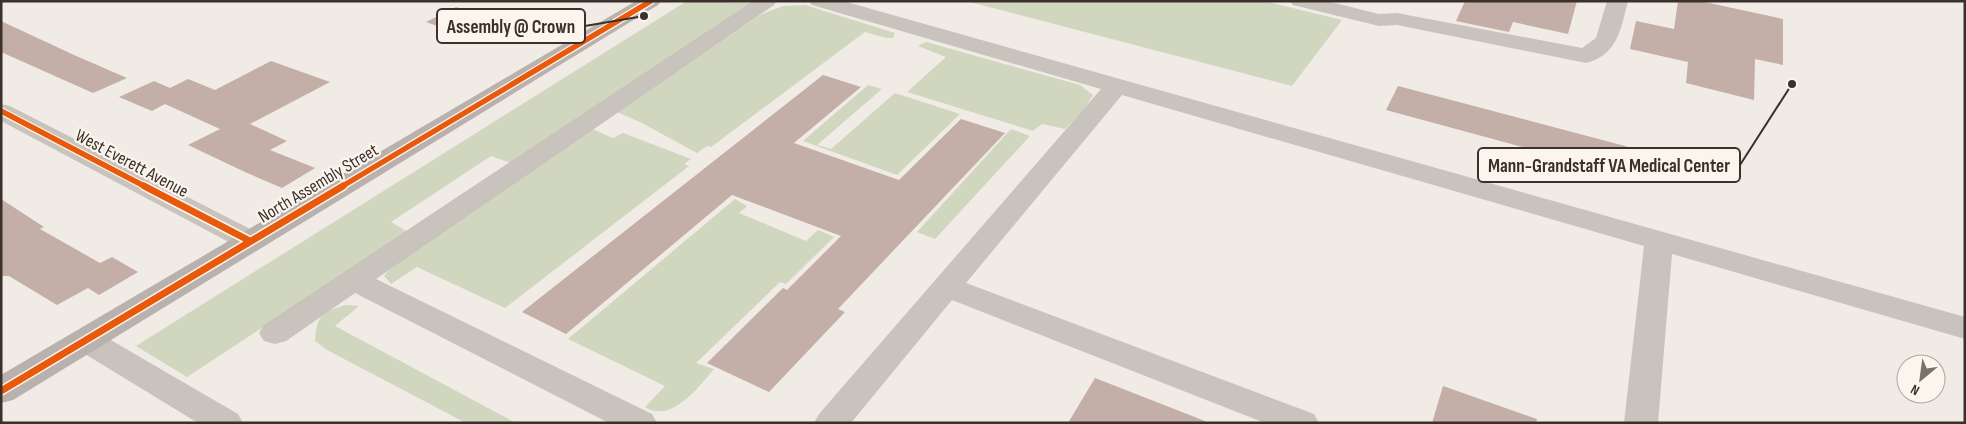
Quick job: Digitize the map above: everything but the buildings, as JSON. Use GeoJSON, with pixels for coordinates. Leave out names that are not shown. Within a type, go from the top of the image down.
{"type":"FeatureCollection","features":[{"type":"Feature","properties":{"kind":"main road","name":"North Assembly Street"},"geometry":{"type":"LineString","coordinates":[[1,391],[642,3]]}},
{"type":"Feature","properties":{"kind":"street"},"geometry":{"type":"LineString","coordinates":[[275,333],[767,1]]}},
{"type":"Feature","properties":{"kind":"street"},"geometry":{"type":"LineString","coordinates":[[819,1],[1965,328]]}},
{"type":"Feature","properties":{"kind":"street"},"geometry":{"type":"LineString","coordinates":[[1300,1],[1379,20],[1397,19],[1586,56],[1606,42],[1618,1]]}},
{"type":"Feature","properties":{"kind":"street"},"geometry":{"type":"LineString","coordinates":[[1397,19],[1410,1]]}},
{"type":"Feature","properties":{"kind":"street"},"geometry":{"type":"LineString","coordinates":[[831,423],[1117,86]]}},
{"type":"Feature","properties":{"kind":"street","name":"West Everett Avenue"},"geometry":{"type":"LineString","coordinates":[[1,112],[250,241]]}},
{"type":"Feature","properties":{"kind":"street"},"geometry":{"type":"LineString","coordinates":[[1642,423],[1659,241]]}},
{"type":"Feature","properties":{"kind":"street"},"geometry":{"type":"LineString","coordinates":[[354,280],[640,423]]}},
{"type":"Feature","properties":{"kind":"street"},"geometry":{"type":"LineString","coordinates":[[947,287],[1302,423]]}},
{"type":"Feature","properties":{"kind":"street"},"geometry":{"type":"LineString","coordinates":[[86,340],[226,423]]}},
{"type":"Feature","properties":{"kind":"green space"},"geometry":{"type":"Polygon","coordinates":[[[687,1],[751,3],[511,163],[491,156],[391,222],[408,232],[187,377],[136,346],[687,1]]]}},
{"type":"Feature","properties":{"kind":"green space"},"geometry":{"type":"Polygon","coordinates":[[[966,1],[1264,1],[1342,20],[1292,86],[966,1]]]}},
{"type":"Feature","properties":{"kind":"green space"},"geometry":{"type":"Polygon","coordinates":[[[805,5],[895,33],[893,38],[886,38],[865,32],[711,147],[707,146],[697,153],[640,122],[617,112],[762,14],[783,6],[805,5]]]}},
{"type":"Feature","properties":{"kind":"green space"},"geometry":{"type":"Polygon","coordinates":[[[926,42],[1080,85],[1093,95],[1083,111],[1065,129],[1042,124],[1033,131],[907,92],[946,57],[918,46],[926,42]]]}},
{"type":"Feature","properties":{"kind":"green space"},"geometry":{"type":"Polygon","coordinates":[[[868,85],[882,89],[817,145],[831,149],[895,93],[960,114],[897,175],[803,141],[868,85]]]}},
{"type":"Feature","properties":{"kind":"green space"},"geometry":{"type":"Polygon","coordinates":[[[592,129],[613,138],[623,133],[691,159],[684,164],[689,166],[505,308],[417,267],[391,284],[384,276],[394,264],[592,129]]]}},
{"type":"Feature","properties":{"kind":"green space"},"geometry":{"type":"Polygon","coordinates":[[[1011,129],[1030,136],[935,239],[917,232],[1011,129]]]}},
{"type":"Feature","properties":{"kind":"green space"},"geometry":{"type":"Polygon","coordinates":[[[735,199],[747,206],[739,213],[806,241],[818,230],[834,237],[786,284],[780,282],[696,363],[714,369],[684,401],[665,411],[655,411],[645,407],[665,386],[568,339],[735,199]]]}},
{"type":"Feature","properties":{"kind":"green space"},"geometry":{"type":"Polygon","coordinates":[[[345,305],[359,306],[335,326],[516,423],[466,423],[327,350],[315,341],[319,320],[330,310],[345,305]]]}},
{"type":"Feature","properties":{"kind":"cycle path"},"geometry":{"type":"LineString","coordinates":[[1,391],[651,1]]}},
{"type":"Feature","properties":{"kind":"cycle path"},"geometry":{"type":"LineString","coordinates":[[1,111],[250,241]]}},
{"type":"Feature","properties":{"kind":"place","name":"Assembly @ Crown"},"geometry":{"type":"Point","coordinates":[644,16]}},
{"type":"Feature","properties":{"kind":"place","name":"Mann-Grandstaff VA Medical Center"},"geometry":{"type":"Point","coordinates":[1792,84]}}]}
